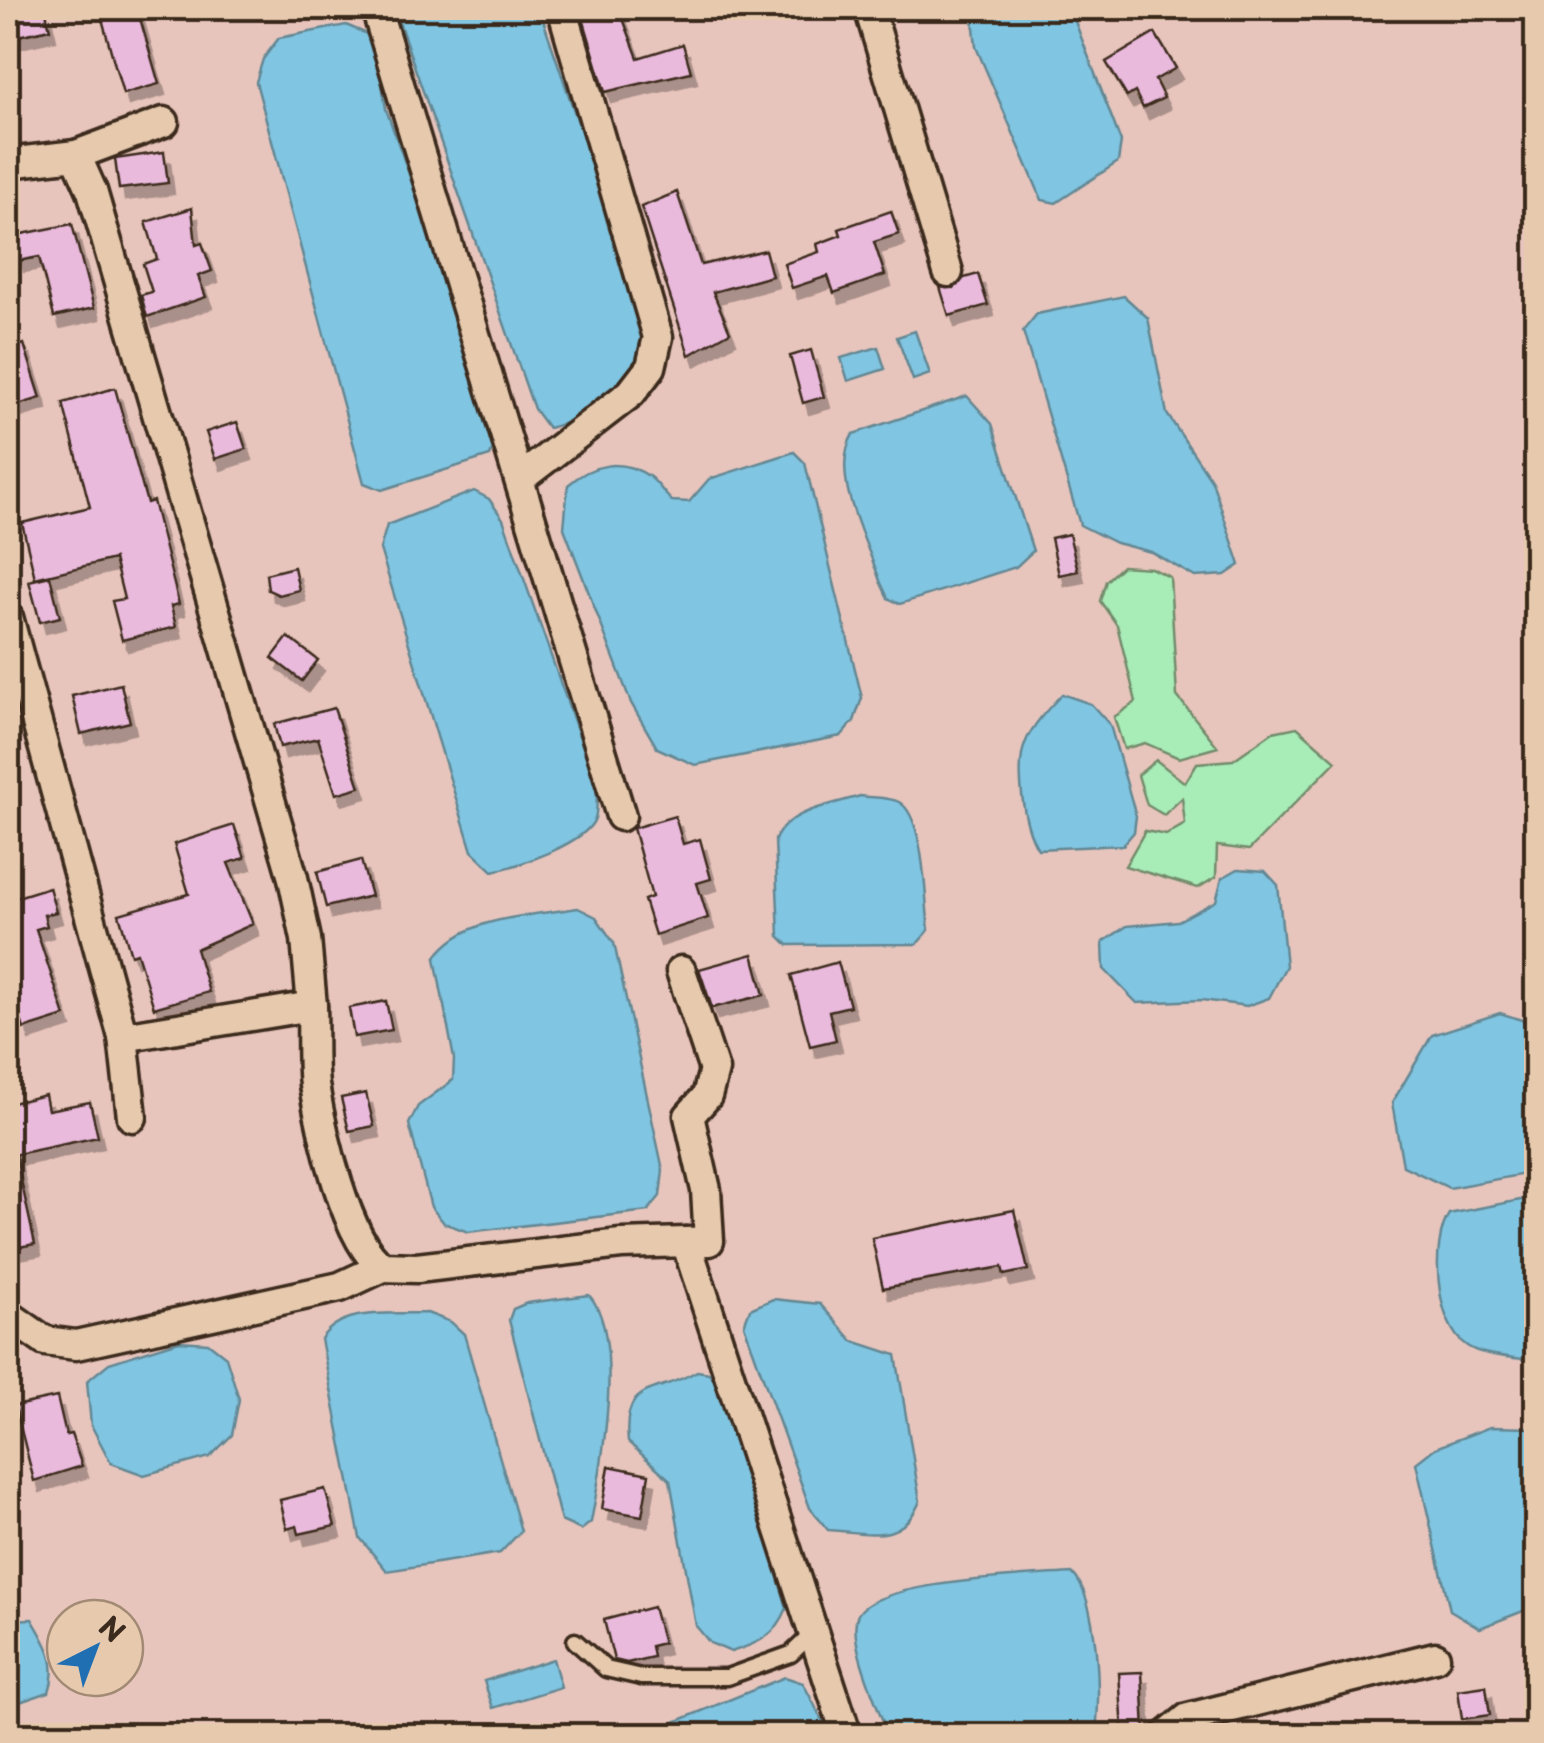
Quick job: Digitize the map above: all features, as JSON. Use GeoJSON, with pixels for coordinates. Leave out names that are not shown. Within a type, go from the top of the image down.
{"type":"FeatureCollection","features":[{"type":"Feature","properties":{"kind":"street"},"geometry":{"type":"LineString","coordinates":[[376,8],[622,816]]}},
{"type":"Feature","properties":{"kind":"street"},"geometry":{"type":"LineString","coordinates":[[521,478],[631,393],[651,367],[658,337],[562,8]]}},
{"type":"Feature","properties":{"kind":"street"},"geometry":{"type":"LineString","coordinates":[[869,8],[948,272]]}},
{"type":"Feature","properties":{"kind":"street"},"geometry":{"type":"LineString","coordinates":[[8,163],[76,154],[164,122]]}},
{"type":"Feature","properties":{"kind":"street"},"geometry":{"type":"LineString","coordinates":[[76,154],[92,191],[242,692],[293,878],[312,1006],[314,1084],[344,1202],[363,1243],[383,1266],[394,1270],[622,1244],[709,1241],[706,1190],[688,1116],[707,1096],[714,1070],[681,971]]}},
{"type":"Feature","properties":{"kind":"street"},"geometry":{"type":"LineString","coordinates":[[8,617],[123,1036],[132,1116]]}},
{"type":"Feature","properties":{"kind":"street"},"geometry":{"type":"LineString","coordinates":[[123,1036],[312,1006]]}},
{"type":"Feature","properties":{"kind":"street"},"geometry":{"type":"LineString","coordinates":[[686,1242],[723,1344],[812,1634],[848,1736]]}},
{"type":"Feature","properties":{"kind":"street"},"geometry":{"type":"LineString","coordinates":[[8,1315],[45,1341],[76,1345],[340,1287],[383,1266]]}},
{"type":"Feature","properties":{"kind":"street"},"geometry":{"type":"LineString","coordinates":[[1166,1736],[1188,1718],[1435,1657]]}},
{"type":"Feature","properties":{"kind":"lane"},"geometry":{"type":"LineString","coordinates":[[575,1641],[606,1669],[640,1677],[727,1677],[791,1654],[812,1634]]}},
{"type":"Feature","properties":{"kind":"green space"},"geometry":{"type":"Polygon","coordinates":[[[1122,566],[1151,568],[1170,577],[1177,696],[1218,747],[1179,758],[1145,743],[1124,749],[1114,717],[1136,702],[1117,625],[1100,601],[1106,581],[1122,566]]]}},
{"type":"Feature","properties":{"kind":"green space"},"geometry":{"type":"Polygon","coordinates":[[[1297,727],[1336,761],[1249,850],[1217,846],[1216,877],[1198,888],[1125,866],[1145,831],[1166,835],[1185,824],[1182,798],[1164,815],[1147,805],[1138,775],[1156,760],[1185,783],[1197,763],[1233,760],[1273,732],[1297,727]]]}},
{"type":"Feature","properties":{"kind":"water"},"geometry":{"type":"Polygon","coordinates":[[[394,8],[539,8],[648,328],[645,359],[574,421],[548,428],[534,409],[394,8]]]}},
{"type":"Feature","properties":{"kind":"water"},"geometry":{"type":"Polygon","coordinates":[[[972,8],[1070,8],[1121,142],[1118,162],[1056,203],[1042,200],[976,47],[972,8]]]}},
{"type":"Feature","properties":{"kind":"water"},"geometry":{"type":"Polygon","coordinates":[[[346,25],[365,33],[376,46],[386,109],[500,431],[490,456],[382,490],[364,483],[256,82],[263,59],[279,38],[346,25]]]}},
{"type":"Feature","properties":{"kind":"water"},"geometry":{"type":"Polygon","coordinates":[[[1124,296],[1148,318],[1167,414],[1212,481],[1240,565],[1225,575],[1195,577],[1151,552],[1116,543],[1080,525],[1023,331],[1037,314],[1124,296]]]}},
{"type":"Feature","properties":{"kind":"water"},"geometry":{"type":"Polygon","coordinates":[[[915,331],[930,374],[913,380],[897,337],[915,331]]]}},
{"type":"Feature","properties":{"kind":"water"},"geometry":{"type":"Polygon","coordinates":[[[878,347],[885,369],[848,381],[841,358],[878,347]]]}},
{"type":"Feature","properties":{"kind":"water"},"geometry":{"type":"Polygon","coordinates":[[[967,396],[992,424],[1033,551],[1016,567],[900,604],[888,598],[852,507],[845,468],[847,450],[853,434],[967,396]]]}},
{"type":"Feature","properties":{"kind":"water"},"geometry":{"type":"Polygon","coordinates":[[[794,452],[805,463],[862,698],[854,721],[841,736],[695,765],[657,748],[631,703],[564,528],[568,485],[597,468],[618,465],[650,477],[672,501],[689,502],[709,479],[794,452]]]}},
{"type":"Feature","properties":{"kind":"water"},"geometry":{"type":"Polygon","coordinates":[[[474,491],[489,499],[503,519],[597,787],[595,818],[579,836],[534,859],[493,871],[472,851],[380,549],[387,525],[474,491]]]}},
{"type":"Feature","properties":{"kind":"water"},"geometry":{"type":"Polygon","coordinates":[[[1062,694],[1091,704],[1110,725],[1136,816],[1134,832],[1123,845],[1038,849],[1033,839],[1022,795],[1023,750],[1034,727],[1062,694]]]}},
{"type":"Feature","properties":{"kind":"water"},"geometry":{"type":"Polygon","coordinates":[[[860,796],[895,800],[908,810],[919,841],[929,930],[917,944],[788,945],[779,936],[775,840],[800,815],[860,796]]]}},
{"type":"Feature","properties":{"kind":"water"},"geometry":{"type":"Polygon","coordinates":[[[1238,869],[1265,871],[1278,885],[1286,966],[1269,998],[1247,1006],[1202,1000],[1137,1003],[1104,969],[1103,942],[1127,926],[1178,921],[1216,901],[1222,878],[1238,869]]]}},
{"type":"Feature","properties":{"kind":"water"},"geometry":{"type":"Polygon","coordinates":[[[578,908],[596,917],[614,943],[663,1170],[660,1196],[648,1211],[468,1232],[444,1223],[431,1207],[409,1124],[418,1106],[453,1080],[454,1059],[435,958],[463,933],[481,925],[578,908]]]}},
{"type":"Feature","properties":{"kind":"water"},"geometry":{"type":"Polygon","coordinates":[[[1500,1013],[1531,1023],[1536,1033],[1536,1172],[1449,1188],[1403,1166],[1392,1103],[1432,1035],[1500,1013]]]}},
{"type":"Feature","properties":{"kind":"water"},"geometry":{"type":"Polygon","coordinates":[[[1536,1197],[1536,1355],[1529,1360],[1473,1349],[1456,1335],[1442,1303],[1438,1263],[1443,1227],[1449,1214],[1536,1197]]]}},
{"type":"Feature","properties":{"kind":"water"},"geometry":{"type":"Polygon","coordinates":[[[589,1295],[600,1315],[606,1341],[608,1405],[591,1522],[581,1530],[561,1521],[509,1320],[513,1309],[527,1303],[589,1295]]]}},
{"type":"Feature","properties":{"kind":"water"},"geometry":{"type":"Polygon","coordinates":[[[773,1299],[820,1304],[853,1341],[896,1355],[920,1501],[903,1525],[870,1534],[828,1530],[810,1508],[744,1325],[750,1309],[773,1299]]]}},
{"type":"Feature","properties":{"kind":"water"},"geometry":{"type":"Polygon","coordinates":[[[427,1313],[451,1322],[464,1334],[521,1531],[500,1553],[387,1571],[360,1538],[321,1339],[330,1328],[354,1317],[427,1313]]]}},
{"type":"Feature","properties":{"kind":"water"},"geometry":{"type":"Polygon","coordinates":[[[179,1341],[208,1343],[226,1357],[239,1399],[232,1435],[210,1457],[144,1475],[111,1463],[91,1425],[87,1381],[109,1363],[179,1341]]]}},
{"type":"Feature","properties":{"kind":"water"},"geometry":{"type":"Polygon","coordinates":[[[697,1371],[709,1373],[720,1387],[787,1608],[765,1638],[731,1652],[710,1643],[696,1626],[670,1480],[628,1442],[630,1408],[636,1399],[697,1371]]]}},
{"type":"Feature","properties":{"kind":"water"},"geometry":{"type":"Polygon","coordinates":[[[1490,1427],[1531,1428],[1536,1444],[1536,1606],[1480,1628],[1450,1610],[1416,1463],[1435,1448],[1490,1427]]]}},
{"type":"Feature","properties":{"kind":"water"},"geometry":{"type":"Polygon","coordinates":[[[1072,1573],[1081,1585],[1093,1626],[1098,1675],[1095,1735],[888,1735],[857,1643],[857,1617],[868,1605],[890,1595],[955,1582],[1072,1573]]]}},
{"type":"Feature","properties":{"kind":"water"},"geometry":{"type":"Polygon","coordinates":[[[32,1619],[45,1642],[45,1693],[8,1706],[8,1620],[32,1619]]]}},
{"type":"Feature","properties":{"kind":"water"},"geometry":{"type":"Polygon","coordinates":[[[553,1659],[561,1687],[493,1708],[484,1681],[553,1659]]]}},
{"type":"Feature","properties":{"kind":"water"},"geometry":{"type":"Polygon","coordinates":[[[785,1677],[803,1683],[830,1735],[643,1735],[785,1677]]]}},
{"type":"Feature","properties":{"kind":"building"},"geometry":{"type":"Polygon","coordinates":[[[8,8],[45,8],[50,29],[14,37],[8,8]]]}},
{"type":"Feature","properties":{"kind":"building"},"geometry":{"type":"Polygon","coordinates":[[[99,8],[137,8],[159,84],[123,94],[99,8]]]}},
{"type":"Feature","properties":{"kind":"building"},"geometry":{"type":"Polygon","coordinates":[[[580,8],[619,8],[638,58],[683,44],[691,72],[605,92],[580,8]]]}},
{"type":"Feature","properties":{"kind":"building"},"geometry":{"type":"Polygon","coordinates":[[[1155,33],[1176,68],[1155,80],[1164,98],[1143,108],[1135,92],[1127,97],[1106,62],[1155,33]]]}},
{"type":"Feature","properties":{"kind":"building"},"geometry":{"type":"Polygon","coordinates":[[[164,152],[168,183],[119,189],[115,159],[164,152]]]}},
{"type":"Feature","properties":{"kind":"building"},"geometry":{"type":"Polygon","coordinates":[[[677,192],[701,265],[765,250],[772,276],[713,292],[730,332],[689,355],[641,207],[677,192]]]}},
{"type":"Feature","properties":{"kind":"building"},"geometry":{"type":"Polygon","coordinates":[[[192,208],[196,245],[202,243],[212,271],[198,276],[206,297],[147,317],[141,295],[152,292],[143,264],[157,259],[146,222],[192,208]]]}},
{"type":"Feature","properties":{"kind":"building"},"geometry":{"type":"Polygon","coordinates":[[[891,211],[899,234],[874,242],[885,275],[834,293],[828,276],[792,288],[784,264],[819,252],[817,244],[841,235],[839,229],[891,211]]]}},
{"type":"Feature","properties":{"kind":"building"},"geometry":{"type":"Polygon","coordinates":[[[72,224],[94,308],[54,317],[39,257],[18,261],[12,236],[72,224]]]}},
{"type":"Feature","properties":{"kind":"building"},"geometry":{"type":"Polygon","coordinates":[[[978,274],[988,305],[949,316],[940,287],[954,288],[964,278],[978,274]]]}},
{"type":"Feature","properties":{"kind":"building"},"geometry":{"type":"Polygon","coordinates":[[[24,344],[41,398],[8,408],[8,349],[24,344]]]}},
{"type":"Feature","properties":{"kind":"building"},"geometry":{"type":"Polygon","coordinates":[[[811,350],[824,397],[803,403],[790,356],[811,350]]]}},
{"type":"Feature","properties":{"kind":"building"},"geometry":{"type":"Polygon","coordinates":[[[115,388],[147,503],[153,501],[179,604],[171,606],[176,627],[122,640],[112,601],[124,599],[114,559],[35,578],[22,523],[90,507],[63,403],[115,388]]]}},
{"type":"Feature","properties":{"kind":"building"},"geometry":{"type":"Polygon","coordinates":[[[237,422],[246,449],[215,459],[206,432],[237,422]]]}},
{"type":"Feature","properties":{"kind":"building"},"geometry":{"type":"Polygon","coordinates":[[[1069,534],[1078,571],[1059,575],[1051,538],[1069,534]]]}},
{"type":"Feature","properties":{"kind":"building"},"geometry":{"type":"Polygon","coordinates":[[[294,567],[299,590],[279,595],[268,590],[266,574],[294,567]]]}},
{"type":"Feature","properties":{"kind":"building"},"geometry":{"type":"Polygon","coordinates":[[[50,576],[60,617],[40,622],[29,581],[50,576]]]}},
{"type":"Feature","properties":{"kind":"building"},"geometry":{"type":"Polygon","coordinates":[[[288,637],[318,660],[302,681],[272,658],[288,637]]]}},
{"type":"Feature","properties":{"kind":"building"},"geometry":{"type":"Polygon","coordinates":[[[121,684],[130,722],[81,734],[72,696],[121,684]]]}},
{"type":"Feature","properties":{"kind":"building"},"geometry":{"type":"Polygon","coordinates":[[[334,708],[360,787],[336,794],[318,738],[280,747],[274,724],[334,708]]]}},
{"type":"Feature","properties":{"kind":"building"},"geometry":{"type":"Polygon","coordinates":[[[675,816],[683,844],[700,839],[711,879],[697,883],[708,918],[655,935],[644,900],[652,897],[633,828],[675,816]]]}},
{"type":"Feature","properties":{"kind":"building"},"geometry":{"type":"Polygon","coordinates":[[[234,825],[245,858],[228,863],[253,924],[196,949],[209,992],[154,1008],[137,953],[131,955],[119,914],[189,894],[174,844],[234,825]]]}},
{"type":"Feature","properties":{"kind":"building"},"geometry":{"type":"Polygon","coordinates":[[[361,860],[371,896],[326,907],[317,872],[361,860]]]}},
{"type":"Feature","properties":{"kind":"building"},"geometry":{"type":"Polygon","coordinates":[[[49,887],[56,912],[44,915],[47,926],[36,929],[65,1016],[24,1029],[11,989],[18,986],[8,954],[8,900],[49,887]]]}},
{"type":"Feature","properties":{"kind":"building"},"geometry":{"type":"Polygon","coordinates":[[[753,954],[764,995],[712,1008],[699,969],[753,954]]]}},
{"type":"Feature","properties":{"kind":"building"},"geometry":{"type":"Polygon","coordinates":[[[838,962],[850,1006],[829,1011],[836,1040],[810,1046],[791,975],[838,962]]]}},
{"type":"Feature","properties":{"kind":"building"},"geometry":{"type":"Polygon","coordinates":[[[386,1001],[392,1030],[354,1037],[349,1008],[386,1001]]]}},
{"type":"Feature","properties":{"kind":"building"},"geometry":{"type":"Polygon","coordinates":[[[366,1093],[374,1126],[349,1131],[341,1098],[366,1093]]]}},
{"type":"Feature","properties":{"kind":"building"},"geometry":{"type":"Polygon","coordinates":[[[45,1095],[48,1110],[90,1102],[98,1137],[8,1156],[8,1104],[45,1095]]]}},
{"type":"Feature","properties":{"kind":"building"},"geometry":{"type":"Polygon","coordinates":[[[16,1157],[35,1244],[8,1249],[8,1158],[16,1157]]]}},
{"type":"Feature","properties":{"kind":"building"},"geometry":{"type":"Polygon","coordinates":[[[1014,1210],[1028,1270],[1004,1275],[1002,1267],[883,1288],[872,1238],[1014,1210]]]}},
{"type":"Feature","properties":{"kind":"building"},"geometry":{"type":"Polygon","coordinates":[[[57,1397],[66,1435],[71,1434],[82,1466],[34,1481],[15,1406],[57,1397]]]}},
{"type":"Feature","properties":{"kind":"building"},"geometry":{"type":"Polygon","coordinates":[[[609,1466],[649,1474],[642,1516],[602,1509],[609,1466]]]}},
{"type":"Feature","properties":{"kind":"building"},"geometry":{"type":"Polygon","coordinates":[[[325,1489],[335,1526],[299,1534],[297,1526],[287,1529],[280,1500],[325,1489]]]}},
{"type":"Feature","properties":{"kind":"building"},"geometry":{"type":"Polygon","coordinates":[[[653,1607],[663,1643],[651,1646],[653,1657],[627,1663],[614,1660],[604,1620],[653,1607]]]}},
{"type":"Feature","properties":{"kind":"building"},"geometry":{"type":"Polygon","coordinates":[[[1142,1672],[1145,1731],[1123,1731],[1119,1673],[1142,1672]]]}},
{"type":"Feature","properties":{"kind":"building"},"geometry":{"type":"Polygon","coordinates":[[[1486,1686],[1490,1715],[1462,1719],[1458,1690],[1486,1686]]]}}]}
